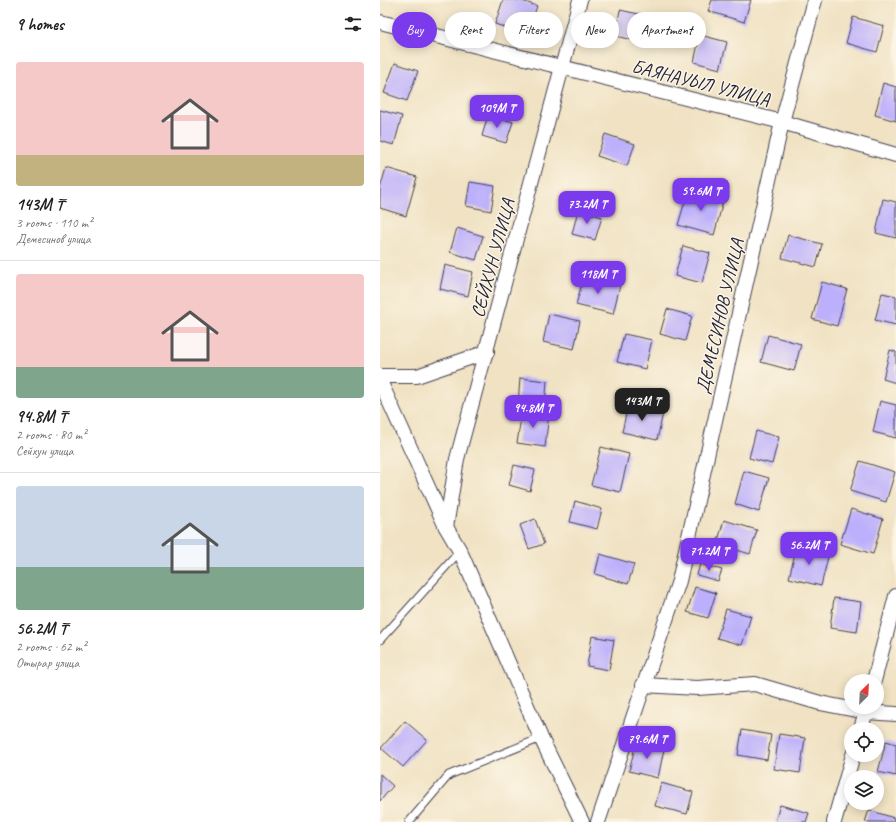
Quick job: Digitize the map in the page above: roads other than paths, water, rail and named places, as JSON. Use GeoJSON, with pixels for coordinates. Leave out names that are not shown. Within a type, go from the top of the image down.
{"type":"FeatureCollection","features":[{"type":"Feature","properties":{"kind":"street","name":"СЕЙХУН УЛИЦА"},"geometry":{"type":"LineString","coordinates":[[446,527],[457,460],[580,0]]}},
{"type":"Feature","properties":{"kind":"street","name":"ДЕМЕСИНОВ УЛИЦА"},"geometry":{"type":"LineString","coordinates":[[598,822],[680,581],[782,122],[815,0]]}},
{"type":"Feature","properties":{"kind":"street","name":"БАЯНАУЫЛ УЛИЦА"},"geometry":{"type":"LineString","coordinates":[[380,22],[562,66],[782,122],[896,155]]}},
{"type":"Feature","properties":{"kind":"street"},"geometry":{"type":"LineString","coordinates":[[380,376],[417,376],[487,352]]}},
{"type":"Feature","properties":{"kind":"street"},"geometry":{"type":"LineString","coordinates":[[380,381],[446,527],[460,551],[541,738],[582,822]]}},
{"type":"Feature","properties":{"kind":"street"},"geometry":{"type":"LineString","coordinates":[[876,674],[896,596]]}},
{"type":"Feature","properties":{"kind":"street"},"geometry":{"type":"LineString","coordinates":[[644,685],[697,688],[754,684],[820,703],[844,706]]}},
{"type":"Feature","properties":{"kind":"street"},"geometry":{"type":"LineString","coordinates":[[884,712],[896,714]]}},
{"type":"Feature","properties":{"kind":"street"},"geometry":{"type":"LineString","coordinates":[[834,822],[851,762]]}},
{"type":"Feature","properties":{"kind":"lane"},"geometry":{"type":"LineString","coordinates":[[380,640],[460,551]]}},
{"type":"Feature","properties":{"kind":"lane"},"geometry":{"type":"LineString","coordinates":[[409,822],[449,775],[541,738]]}}]}
